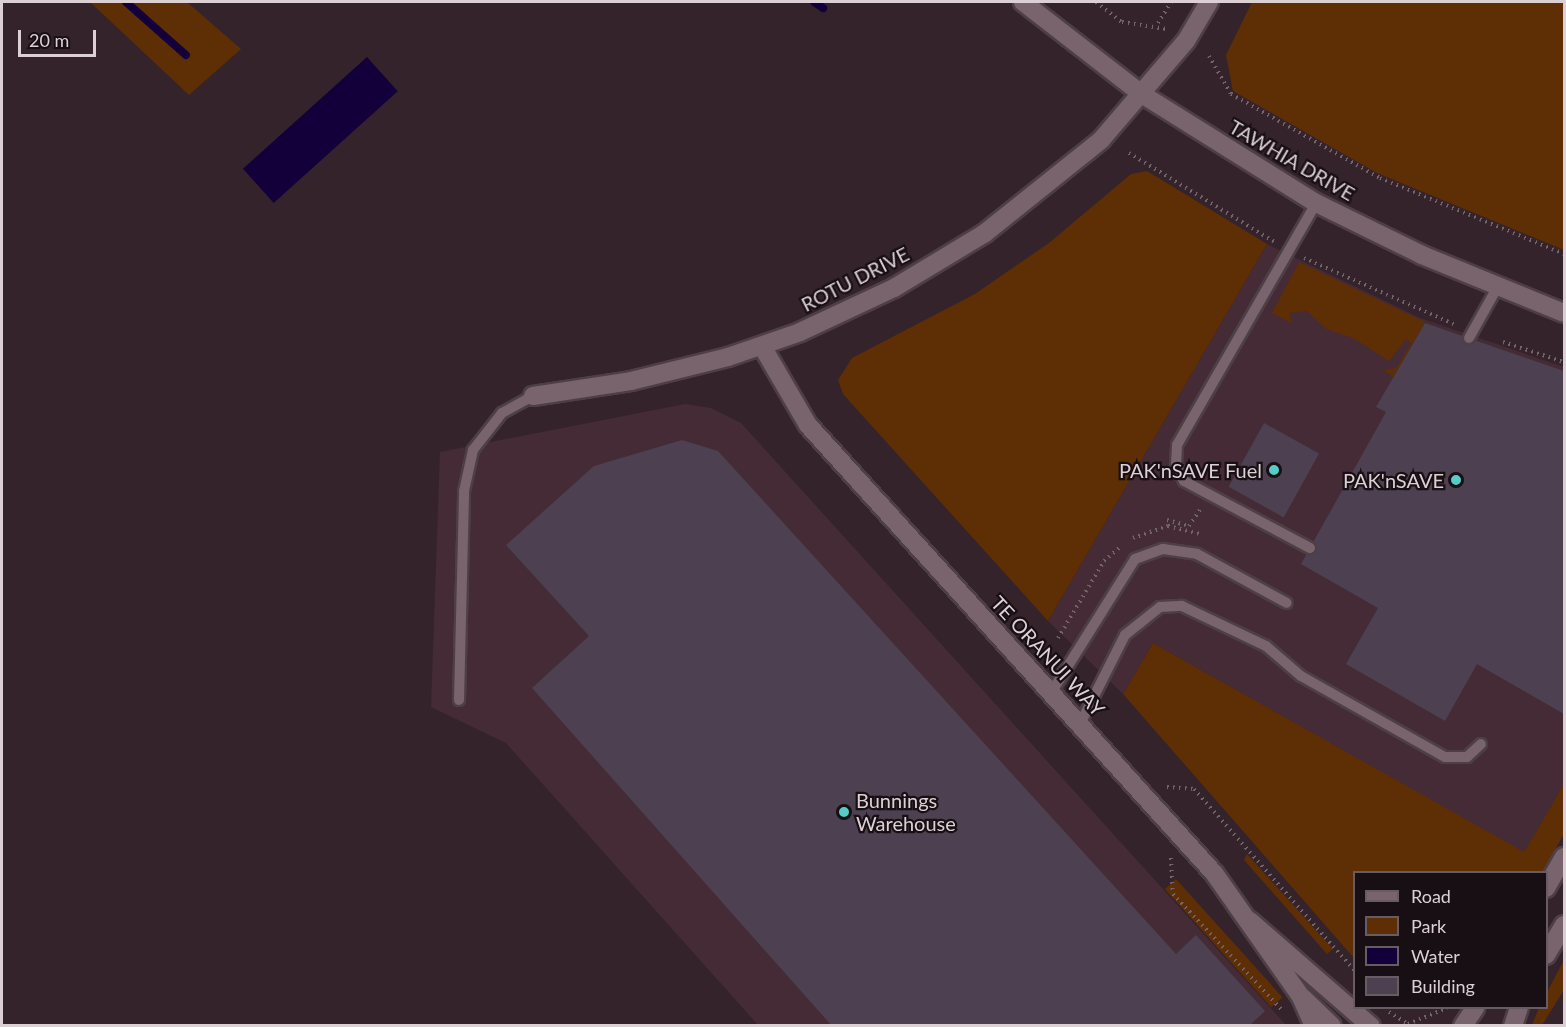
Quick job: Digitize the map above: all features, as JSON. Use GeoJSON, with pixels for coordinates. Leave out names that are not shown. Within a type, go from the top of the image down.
{"type":"FeatureCollection","features":[{"type":"Feature","properties":{"kind":"street","name":"TAWHIA DRIVE"},"geometry":{"type":"LineString","coordinates":[[1023,2],[1143,95],[1316,203],[1497,288],[1564,313]]}},
{"type":"Feature","properties":{"kind":"street","name":"ROTU DRIVE"},"geometry":{"type":"LineString","coordinates":[[533,396],[631,381],[762,346],[894,288],[985,232],[1095,145],[1143,95],[1186,41],[1209,2]]}},
{"type":"Feature","properties":{"kind":"street","name":"TE ORANUI WAY"},"geometry":{"type":"LineString","coordinates":[[762,346],[808,426],[1176,828],[1250,921],[1301,997],[1314,1026]]}},
{"type":"Feature","properties":{"kind":"street"},"geometry":{"type":"LineString","coordinates":[[1548,885],[1564,857]]}},
{"type":"Feature","properties":{"kind":"street"},"geometry":{"type":"LineString","coordinates":[[1250,921],[1371,1026]]}},
{"type":"Feature","properties":{"kind":"street"},"geometry":{"type":"LineString","coordinates":[[1548,952],[1564,925]]}},
{"type":"Feature","properties":{"kind":"street","name":"TE ORANUI WAY"},"geometry":{"type":"LineString","coordinates":[[1301,997],[1332,1026]]}},
{"type":"Feature","properties":{"kind":"street"},"geometry":{"type":"LineString","coordinates":[[1463,1026],[1474,1009]]}},
{"type":"Feature","properties":{"kind":"street"},"geometry":{"type":"LineString","coordinates":[[1513,1026],[1520,1009]]}},
{"type":"Feature","properties":{"kind":"lane"},"geometry":{"type":"LineString","coordinates":[[1310,548],[1184,482],[1176,465],[1177,445],[1316,203]]}},
{"type":"Feature","properties":{"kind":"lane"},"geometry":{"type":"LineString","coordinates":[[1468,333],[1497,288]]}},
{"type":"Feature","properties":{"kind":"lane"},"geometry":{"type":"LineString","coordinates":[[459,700],[464,491],[473,450],[502,413],[533,396]]}},
{"type":"Feature","properties":{"kind":"lane"},"geometry":{"type":"LineString","coordinates":[[1051,693],[1135,560],[1163,549],[1197,554],[1287,603]]}},
{"type":"Feature","properties":{"kind":"lane"},"geometry":{"type":"LineString","coordinates":[[1080,724],[1125,635],[1160,607],[1182,606],[1266,646],[1301,676],[1445,757],[1467,757],[1481,744]]}},
{"type":"Feature","properties":{"kind":"path"},"geometry":{"type":"LineString","coordinates":[[1096,2],[1122,22],[1158,23],[1166,29]]}},
{"type":"Feature","properties":{"kind":"path"},"geometry":{"type":"LineString","coordinates":[[1158,23],[1171,2]]}},
{"type":"Feature","properties":{"kind":"path"},"geometry":{"type":"LineString","coordinates":[[1209,56],[1231,94],[1380,178],[1564,254]]}},
{"type":"Feature","properties":{"kind":"path"},"geometry":{"type":"LineString","coordinates":[[1130,153],[1276,243]]}},
{"type":"Feature","properties":{"kind":"path"},"geometry":{"type":"LineString","coordinates":[[1303,258],[1468,333]]}},
{"type":"Feature","properties":{"kind":"path"},"geometry":{"type":"LineString","coordinates":[[1503,342],[1564,362]]}},
{"type":"Feature","properties":{"kind":"path"},"geometry":{"type":"LineString","coordinates":[[1168,526],[1167,520],[1189,526]]}},
{"type":"Feature","properties":{"kind":"path"},"geometry":{"type":"LineString","coordinates":[[1194,789],[1353,969]]}},
{"type":"Feature","properties":{"kind":"path"},"geometry":{"type":"LineString","coordinates":[[1173,894],[1276,1009]]}},
{"type":"Feature","properties":{"kind":"path"},"geometry":{"type":"LineString","coordinates":[[1386,1009],[1408,1024],[1445,1009]]}},
{"type":"Feature","properties":{"kind":"shaded area"},"geometry":{"type":"Polygon","coordinates":[[[1267,244],[1420,318],[1564,367],[1564,784],[1524,853],[1153,643],[1123,694],[1048,621],[1267,244]]]}},
{"type":"Feature","properties":{"kind":"shaded area","name":"Bunnings Warehouse"},"geometry":{"type":"Polygon","coordinates":[[[685,404],[711,408],[741,423],[1286,1025],[758,1025],[506,743],[431,707],[440,452],[685,404]]]}},
{"type":"Feature","properties":{"kind":"green space"},"geometry":{"type":"Polygon","coordinates":[[[90,2],[187,2],[241,49],[189,95],[90,2]]]}},
{"type":"Feature","properties":{"kind":"green space"},"geometry":{"type":"Polygon","coordinates":[[[1252,2],[1564,2],[1564,250],[1377,173],[1233,91],[1226,55],[1252,2]]]}},
{"type":"Feature","properties":{"kind":"green space"},"geometry":{"type":"Polygon","coordinates":[[[1147,171],[1267,244],[1048,621],[843,394],[838,380],[852,358],[975,294],[1049,243],[1131,174],[1147,171]]]}},
{"type":"Feature","properties":{"kind":"green space"},"geometry":{"type":"Polygon","coordinates":[[[1299,262],[1425,322],[1393,377],[1383,370],[1396,368],[1411,343],[1406,339],[1389,361],[1353,338],[1326,329],[1307,311],[1289,313],[1292,323],[1272,313],[1299,262]]]}},
{"type":"Feature","properties":{"kind":"green space"},"geometry":{"type":"Polygon","coordinates":[[[1153,643],[1524,852],[1564,784],[1564,834],[1543,871],[1353,871],[1353,957],[1123,694],[1153,643]]]}},
{"type":"Feature","properties":{"kind":"green space"},"geometry":{"type":"Polygon","coordinates":[[[1247,854],[1333,949],[1327,954],[1244,860],[1247,854]]]}},
{"type":"Feature","properties":{"kind":"green space"},"geometry":{"type":"Polygon","coordinates":[[[1176,879],[1282,997],[1271,1007],[1165,889],[1176,879]]]}},
{"type":"Feature","properties":{"kind":"green space"},"geometry":{"type":"Polygon","coordinates":[[[1564,960],[1564,990],[1542,1025],[1532,1025],[1539,1009],[1548,1009],[1548,990],[1564,960]]]}},
{"type":"Feature","properties":{"kind":"water"},"geometry":{"type":"Polygon","coordinates":[[[367,57],[398,91],[274,203],[243,169],[367,57]]]}},
{"type":"Feature","properties":{"kind":"building","name":"PAK'nSAVE"},"geometry":{"type":"Polygon","coordinates":[[[1425,323],[1564,371],[1564,714],[1477,664],[1445,721],[1346,664],[1378,608],[1301,564],[1386,412],[1376,407],[1425,323]]]}},
{"type":"Feature","properties":{"kind":"building"},"geometry":{"type":"Polygon","coordinates":[[[1264,423],[1319,454],[1284,517],[1229,487],[1264,423]]]}},
{"type":"Feature","properties":{"kind":"building","name":"Bunnings Warehouse"},"geometry":{"type":"Polygon","coordinates":[[[682,440],[718,451],[1176,954],[1196,935],[1265,1011],[1249,1026],[832,1026],[532,688],[589,636],[506,545],[594,466],[682,440]]]}},
{"type":"Feature","properties":{"kind":"waterway"},"geometry":{"type":"LineString","coordinates":[[126,2],[186,55]]}},
{"type":"Feature","properties":{"kind":"waterway"},"geometry":{"type":"LineString","coordinates":[[814,2],[823,8]]}},
{"type":"Feature","properties":{"kind":"place","name":"PAK'nSAVE Fuel"},"geometry":{"type":"Point","coordinates":[1274,470]}},
{"type":"Feature","properties":{"kind":"place","name":"PAK'nSAVE"},"geometry":{"type":"Point","coordinates":[1456,480]}},
{"type":"Feature","properties":{"kind":"place","name":"Bunnings Warehouse"},"geometry":{"type":"Point","coordinates":[844,812]}}]}
